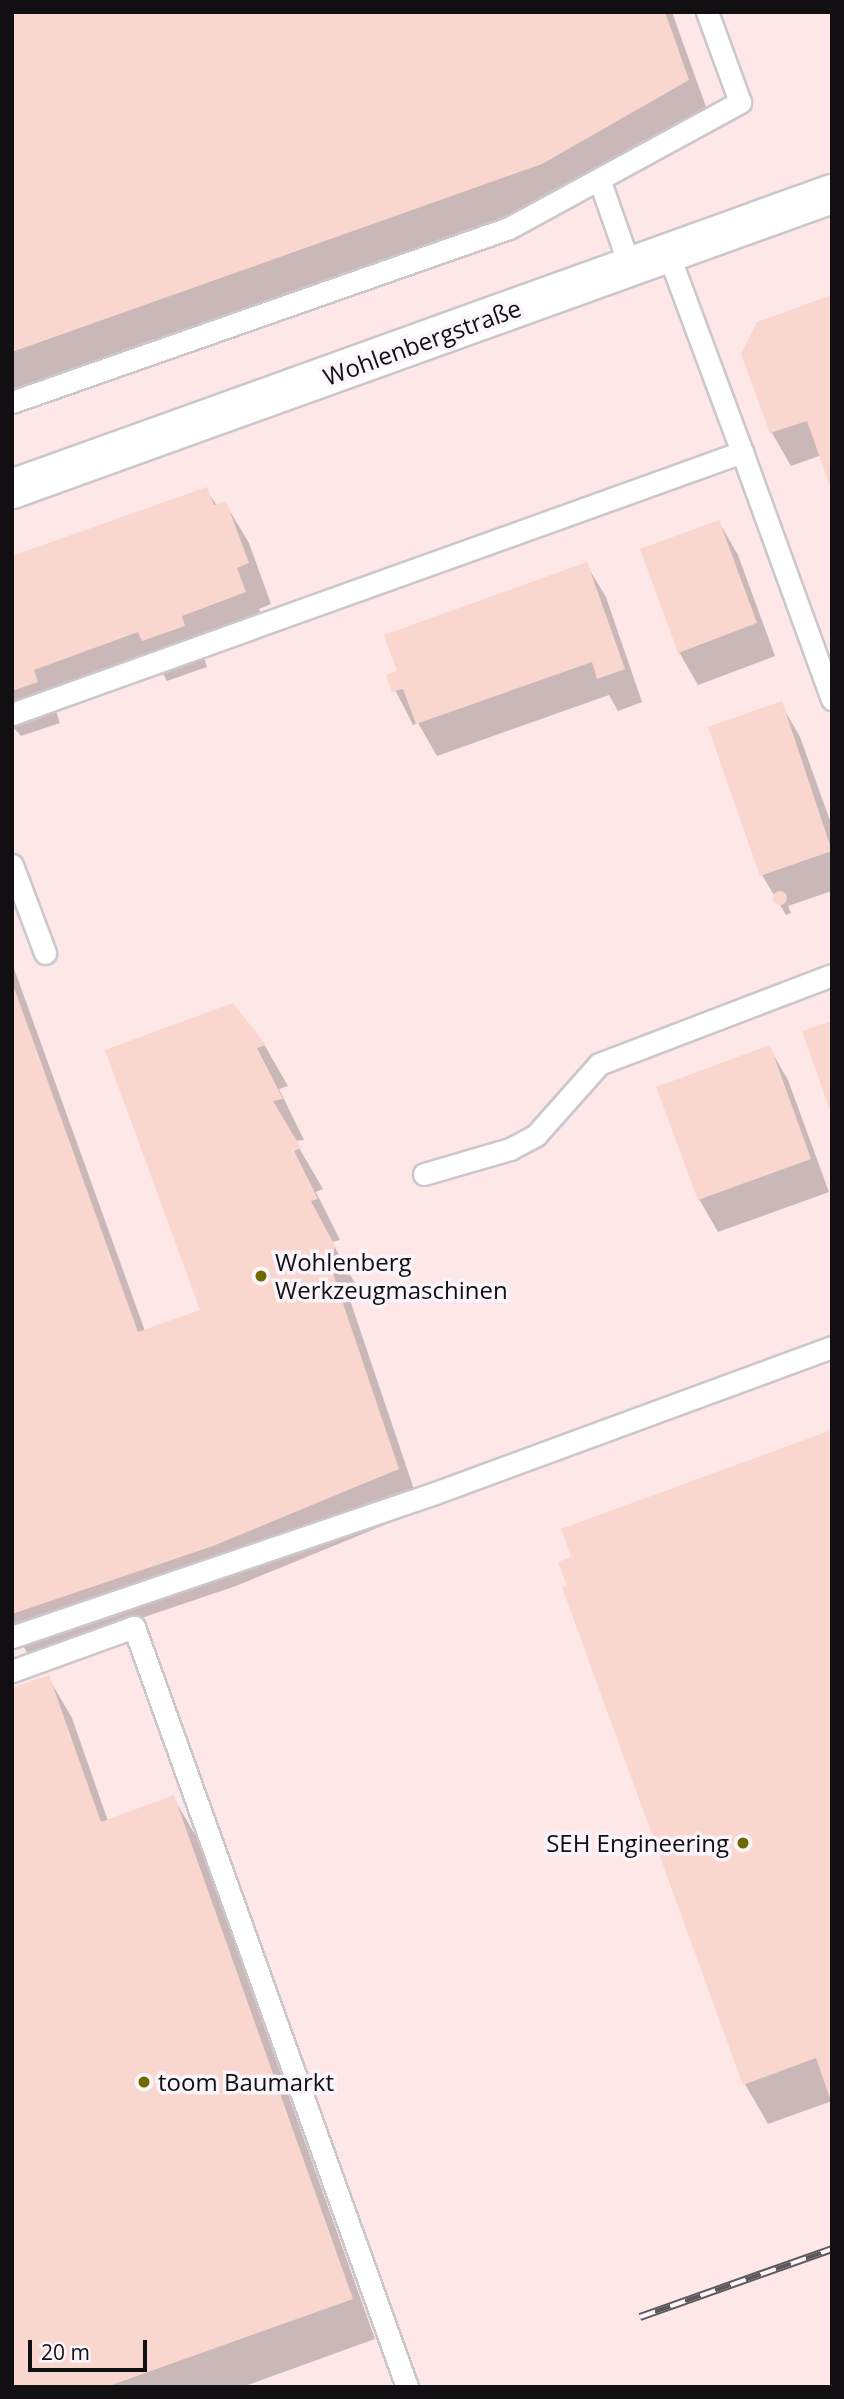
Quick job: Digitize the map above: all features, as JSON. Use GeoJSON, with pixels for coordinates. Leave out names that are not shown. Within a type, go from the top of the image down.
{"type":"FeatureCollection","features":[{"type":"Feature","properties":{"kind":"street","name":"Wohlenbergstraße"},"geometry":{"type":"LineString","coordinates":[[12,489],[832,194]]}},
{"type":"Feature","properties":{"kind":"lane"},"geometry":{"type":"LineString","coordinates":[[12,402],[509,228],[740,102],[706,12]]}},
{"type":"Feature","properties":{"kind":"lane"},"geometry":{"type":"LineString","coordinates":[[599,179],[630,267]]}},
{"type":"Feature","properties":{"kind":"lane"},"geometry":{"type":"LineString","coordinates":[[668,253],[832,699]]}},
{"type":"Feature","properties":{"kind":"lane"},"geometry":{"type":"LineString","coordinates":[[12,714],[742,452]]}},
{"type":"Feature","properties":{"kind":"lane"},"geometry":{"type":"LineString","coordinates":[[12,865],[45,953]]}},
{"type":"Feature","properties":{"kind":"lane"},"geometry":{"type":"LineString","coordinates":[[424,1174],[510,1149],[536,1135],[599,1064],[832,975]]}},
{"type":"Feature","properties":{"kind":"lane"},"geometry":{"type":"LineString","coordinates":[[12,1637],[435,1493],[832,1347]]}},
{"type":"Feature","properties":{"kind":"lane"},"geometry":{"type":"LineString","coordinates":[[12,1671],[134,1627],[407,2387]]}},
{"type":"Feature","properties":{"kind":"shaded area"},"geometry":{"type":"Polygon","coordinates":[[[12,12],[832,12],[832,2387],[12,2387],[12,12]]]}},
{"type":"Feature","properties":{"kind":"building"},"geometry":{"type":"Polygon","coordinates":[[[12,12],[665,12],[689,80],[542,164],[12,352],[12,12]]]}},
{"type":"Feature","properties":{"kind":"building"},"geometry":{"type":"Polygon","coordinates":[[[832,295],[831,489],[807,421],[770,433],[741,354],[757,322],[832,295]]]}},
{"type":"Feature","properties":{"kind":"building"},"geometry":{"type":"Polygon","coordinates":[[[207,487],[214,505],[226,501],[249,563],[237,568],[246,592],[182,616],[185,626],[142,641],[138,632],[34,670],[38,682],[12,691],[12,556],[207,487]]]}},
{"type":"Feature","properties":{"kind":"building"},"geometry":{"type":"Polygon","coordinates":[[[719,520],[757,623],[678,653],[640,549],[719,520]]]}},
{"type":"Feature","properties":{"kind":"building"},"geometry":{"type":"Polygon","coordinates":[[[587,562],[625,669],[597,679],[592,662],[416,724],[403,689],[392,692],[386,675],[397,671],[384,635],[587,562]]]}},
{"type":"Feature","properties":{"kind":"building"},"geometry":{"type":"Polygon","coordinates":[[[782,701],[832,851],[760,876],[708,727],[782,701]]]}},
{"type":"Feature","properties":{"kind":"building"},"geometry":{"type":"Polygon","coordinates":[[[780,891],[785,893],[785,903],[780,905],[775,903],[773,898],[775,893],[780,891]]]}},
{"type":"Feature","properties":{"kind":"building","name":"Wohlenberg Werkzeugmaschinen"},"geometry":{"type":"Polygon","coordinates":[[[12,982],[138,1332],[200,1310],[105,1050],[233,1003],[266,1045],[257,1048],[283,1099],[273,1101],[301,1148],[294,1151],[318,1199],[311,1201],[336,1248],[326,1253],[399,1469],[213,1546],[12,1614],[12,982]]]}},
{"type":"Feature","properties":{"kind":"building"},"geometry":{"type":"Polygon","coordinates":[[[832,1021],[832,1113],[831,1113],[802,1031],[832,1021]]]}},
{"type":"Feature","properties":{"kind":"building"},"geometry":{"type":"Polygon","coordinates":[[[770,1045],[811,1159],[698,1200],[656,1087],[770,1045]]]}},
{"type":"Feature","properties":{"kind":"building","name":"SEH Engineering"},"geometry":{"type":"Polygon","coordinates":[[[832,1430],[831,2101],[816,2058],[743,2085],[562,1587],[567,1586],[558,1562],[571,1557],[561,1529],[832,1430]]]}},
{"type":"Feature","properties":{"kind":"building","name":"toom Baumarkt"},"geometry":{"type":"Polygon","coordinates":[[[49,1675],[101,1822],[174,1795],[353,2299],[106,2387],[12,2387],[12,1688],[49,1675]]]}},
{"type":"Feature","properties":{"kind":"railway"},"geometry":{"type":"LineString","coordinates":[[640,2317],[832,2249]]}},
{"type":"Feature","properties":{"kind":"place","name":"Wohlenberg Werkzeugmaschinen"},"geometry":{"type":"Point","coordinates":[261,1276]}},
{"type":"Feature","properties":{"kind":"place","name":"SEH Engineering"},"geometry":{"type":"Point","coordinates":[743,1843]}},
{"type":"Feature","properties":{"kind":"place","name":"toom Baumarkt"},"geometry":{"type":"Point","coordinates":[144,2082]}}]}
